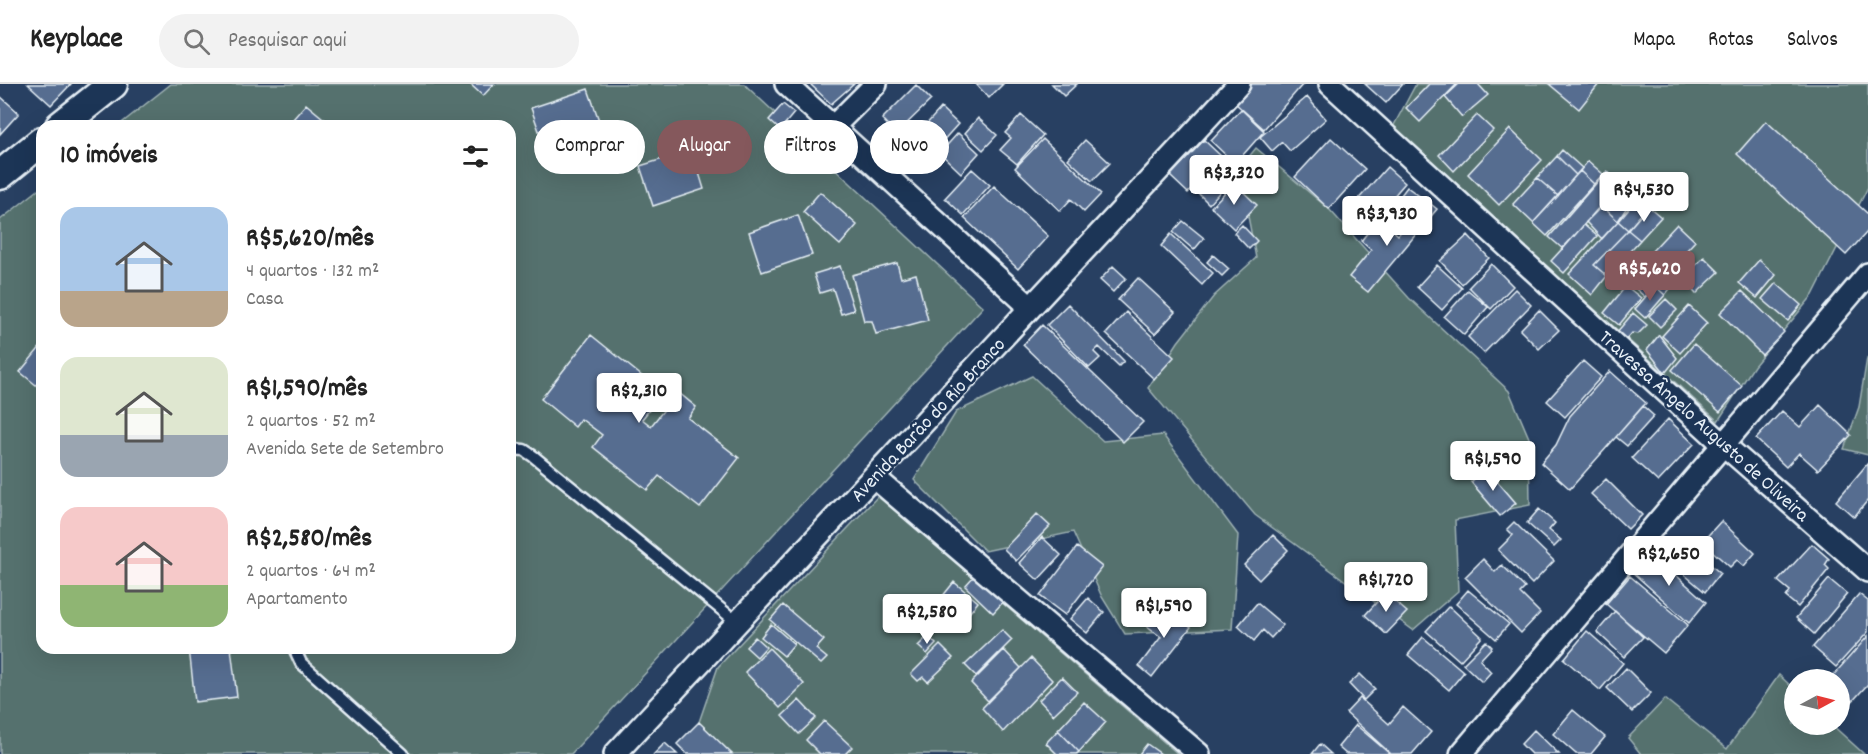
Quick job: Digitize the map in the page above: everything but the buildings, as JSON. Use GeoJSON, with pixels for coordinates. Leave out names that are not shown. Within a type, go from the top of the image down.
{"type":"FeatureCollection","features":[{"type":"Feature","properties":{"kind":"street"},"geometry":{"type":"LineString","coordinates":[[67,120],[112,84]]}},
{"type":"Feature","properties":{"kind":"street"},"geometry":{"type":"LineString","coordinates":[[786,84],[825,120]]}},
{"type":"Feature","properties":{"kind":"street"},"geometry":{"type":"LineString","coordinates":[[840,120],[876,84]]}},
{"type":"Feature","properties":{"kind":"street","name":"Avenida Barão do Rio Branco"},"geometry":{"type":"LineString","coordinates":[[615,754],[1239,84]]}},
{"type":"Feature","properties":{"kind":"street","name":"Travessa Ângelo Augusto de Oliveira"},"geometry":{"type":"LineString","coordinates":[[1330,84],[1724,445],[1868,571]]}},
{"type":"Feature","properties":{"kind":"street"},"geometry":{"type":"LineString","coordinates":[[0,175],[36,146]]}},
{"type":"Feature","properties":{"kind":"street"},"geometry":{"type":"LineString","coordinates":[[858,150],[1030,307]]}},
{"type":"Feature","properties":{"kind":"street"},"geometry":{"type":"LineString","coordinates":[[1461,754],[1868,274]]}},
{"type":"Feature","properties":{"kind":"street"},"geometry":{"type":"LineString","coordinates":[[874,477],[1199,754]]}},
{"type":"Feature","properties":{"kind":"lane"},"geometry":{"type":"LineString","coordinates":[[516,449],[524,450],[534,456],[738,623]]}},
{"type":"Feature","properties":{"kind":"lane"},"geometry":{"type":"LineString","coordinates":[[297,654],[301,663],[402,754]]}},
{"type":"Feature","properties":{"kind":"green space"},"geometry":{"type":"Polygon","coordinates":[[[171,84],[744,84],[783,120],[764,120],[764,174],[840,174],[983,307],[571,754],[0,754],[0,220],[36,192],[36,654],[516,654],[516,120],[126,120],[171,84]]]}},
{"type":"Feature","properties":{"kind":"green space"},"geometry":{"type":"Polygon","coordinates":[[[1416,84],[1868,84],[1868,187],[1813,295],[1754,366],[1718,421],[1393,127],[1416,84]]]}},
{"type":"Feature","properties":{"kind":"green space"},"geometry":{"type":"Polygon","coordinates":[[[1256,148],[1329,209],[1409,298],[1509,391],[1529,438],[1530,505],[1455,520],[1458,591],[1413,630],[1255,515],[1148,388],[1178,342],[1214,296],[1256,258],[1239,169],[1256,148]]]}},
{"type":"Feature","properties":{"kind":"green space"},"geometry":{"type":"Polygon","coordinates":[[[1867,358],[1868,455],[1844,449],[1859,407],[1867,358]]]}},
{"type":"Feature","properties":{"kind":"green space"},"geometry":{"type":"Polygon","coordinates":[[[1032,376],[1103,441],[1163,435],[1238,535],[1232,629],[1125,634],[1102,597],[1073,532],[985,551],[914,480],[956,412],[1032,376]]]}},
{"type":"Feature","properties":{"kind":"green space"},"geometry":{"type":"Polygon","coordinates":[[[878,496],[1178,754],[688,754],[718,667],[878,496]]]}},
{"type":"Feature","properties":{"kind":"green space"},"geometry":{"type":"Polygon","coordinates":[[[1779,675],[1784,680],[1784,735],[1843,735],[1864,754],[1641,754],[1628,738],[1665,699],[1727,749],[1779,675]]]}}]}
